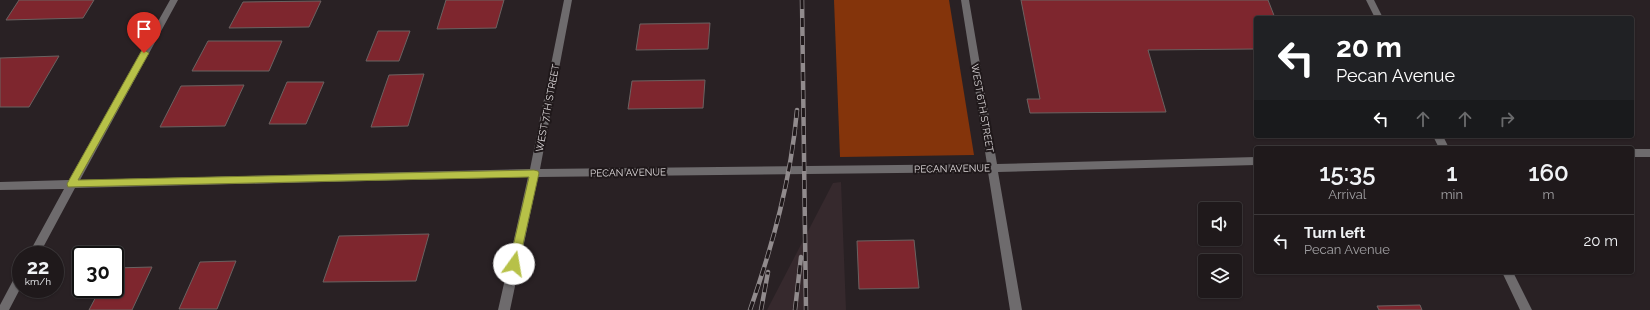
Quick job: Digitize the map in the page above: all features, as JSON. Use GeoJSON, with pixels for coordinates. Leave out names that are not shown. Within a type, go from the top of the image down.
{"type":"FeatureCollection","features":[{"type":"Feature","properties":{"kind":"street"},"geometry":{"type":"LineString","coordinates":[[38,246],[174,0]]}},
{"type":"Feature","properties":{"kind":"street","name":"WEST 7TH STREET"},"geometry":{"type":"LineString","coordinates":[[504,310],[534,173],[568,0]]}},
{"type":"Feature","properties":{"kind":"street","name":"WEST 6TH STREET"},"geometry":{"type":"LineString","coordinates":[[965,0],[1016,310]]}},
{"type":"Feature","properties":{"kind":"street"},"geometry":{"type":"LineString","coordinates":[[1370,0],[1378,16]]}},
{"type":"Feature","properties":{"kind":"street"},"geometry":{"type":"LineString","coordinates":[[1634,153],[1650,153]]}},
{"type":"Feature","properties":{"kind":"street","name":"PECAN AVENUE"},"geometry":{"type":"LineString","coordinates":[[0,186],[534,173],[993,168],[1254,161]]}},
{"type":"Feature","properties":{"kind":"street"},"geometry":{"type":"LineString","coordinates":[[1508,274],[1526,310]]}},
{"type":"Feature","properties":{"kind":"street"},"geometry":{"type":"LineString","coordinates":[[3,310],[12,293]]}},
{"type":"Feature","properties":{"kind":"shaded area"},"geometry":{"type":"Polygon","coordinates":[[[834,0],[949,0],[974,155],[840,157],[834,0]]]}},
{"type":"Feature","properties":{"kind":"shaded area"},"geometry":{"type":"Polygon","coordinates":[[[841,182],[846,310],[767,310],[833,183],[841,182]]]}},
{"type":"Feature","properties":{"kind":"building"},"geometry":{"type":"Polygon","coordinates":[[[19,0],[94,0],[83,18],[6,20],[19,0]]]}},
{"type":"Feature","properties":{"kind":"building"},"geometry":{"type":"Polygon","coordinates":[[[446,0],[504,0],[496,28],[437,29],[446,0]]]}},
{"type":"Feature","properties":{"kind":"building"},"geometry":{"type":"Polygon","coordinates":[[[1021,0],[1268,0],[1274,16],[1254,16],[1254,49],[1148,50],[1166,112],[1030,113],[1027,99],[1040,99],[1021,0]]]}},
{"type":"Feature","properties":{"kind":"building"},"geometry":{"type":"Polygon","coordinates":[[[321,1],[309,27],[229,28],[243,2],[321,1]]]}},
{"type":"Feature","properties":{"kind":"building"},"geometry":{"type":"Polygon","coordinates":[[[710,23],[708,49],[636,50],[640,24],[710,23]]]}},
{"type":"Feature","properties":{"kind":"building"},"geometry":{"type":"Polygon","coordinates":[[[378,31],[410,31],[399,61],[366,61],[378,31]]]}},
{"type":"Feature","properties":{"kind":"building"},"geometry":{"type":"Polygon","coordinates":[[[208,41],[282,41],[269,71],[192,71],[208,41]]]}},
{"type":"Feature","properties":{"kind":"building"},"geometry":{"type":"Polygon","coordinates":[[[59,56],[29,107],[0,107],[0,58],[59,56]]]}},
{"type":"Feature","properties":{"kind":"building"},"geometry":{"type":"Polygon","coordinates":[[[424,74],[408,126],[371,127],[389,75],[424,74]]]}},
{"type":"Feature","properties":{"kind":"building"},"geometry":{"type":"Polygon","coordinates":[[[705,80],[703,108],[628,109],[632,81],[705,80]]]}},
{"type":"Feature","properties":{"kind":"building"},"geometry":{"type":"Polygon","coordinates":[[[287,82],[324,82],[306,124],[269,124],[287,82]]]}},
{"type":"Feature","properties":{"kind":"building"},"geometry":{"type":"Polygon","coordinates":[[[244,85],[225,126],[160,127],[181,86],[244,85]]]}},
{"type":"Feature","properties":{"kind":"building"},"geometry":{"type":"Polygon","coordinates":[[[429,234],[416,281],[323,282],[339,236],[429,234]]]}},
{"type":"Feature","properties":{"kind":"building"},"geometry":{"type":"Polygon","coordinates":[[[914,240],[919,288],[859,289],[857,241],[914,240]]]}},
{"type":"Feature","properties":{"kind":"building"},"geometry":{"type":"Polygon","coordinates":[[[236,261],[217,309],[179,309],[200,262],[236,261]]]}},
{"type":"Feature","properties":{"kind":"building"},"geometry":{"type":"Polygon","coordinates":[[[152,267],[132,310],[89,310],[95,298],[124,298],[124,268],[152,267]]]}},
{"type":"Feature","properties":{"kind":"building"},"geometry":{"type":"Polygon","coordinates":[[[1420,305],[1422,310],[1379,310],[1377,306],[1420,305]]]}},
{"type":"Feature","properties":{"kind":"railway"},"geometry":{"type":"LineString","coordinates":[[802,0],[806,310]]}},
{"type":"Feature","properties":{"kind":"railway"},"geometry":{"type":"LineString","coordinates":[[750,310],[766,261],[786,186],[797,110]]}},
{"type":"Feature","properties":{"kind":"railway"},"geometry":{"type":"LineString","coordinates":[[795,310],[801,257]]}},
{"type":"Feature","properties":{"kind":"railway"},"geometry":{"type":"LineString","coordinates":[[761,310],[768,272]]}},
{"type":"Feature","properties":{"kind":"route"},"geometry":{"type":"LineString","coordinates":[[144,53],[71,184],[534,173],[514,264]]}}]}
